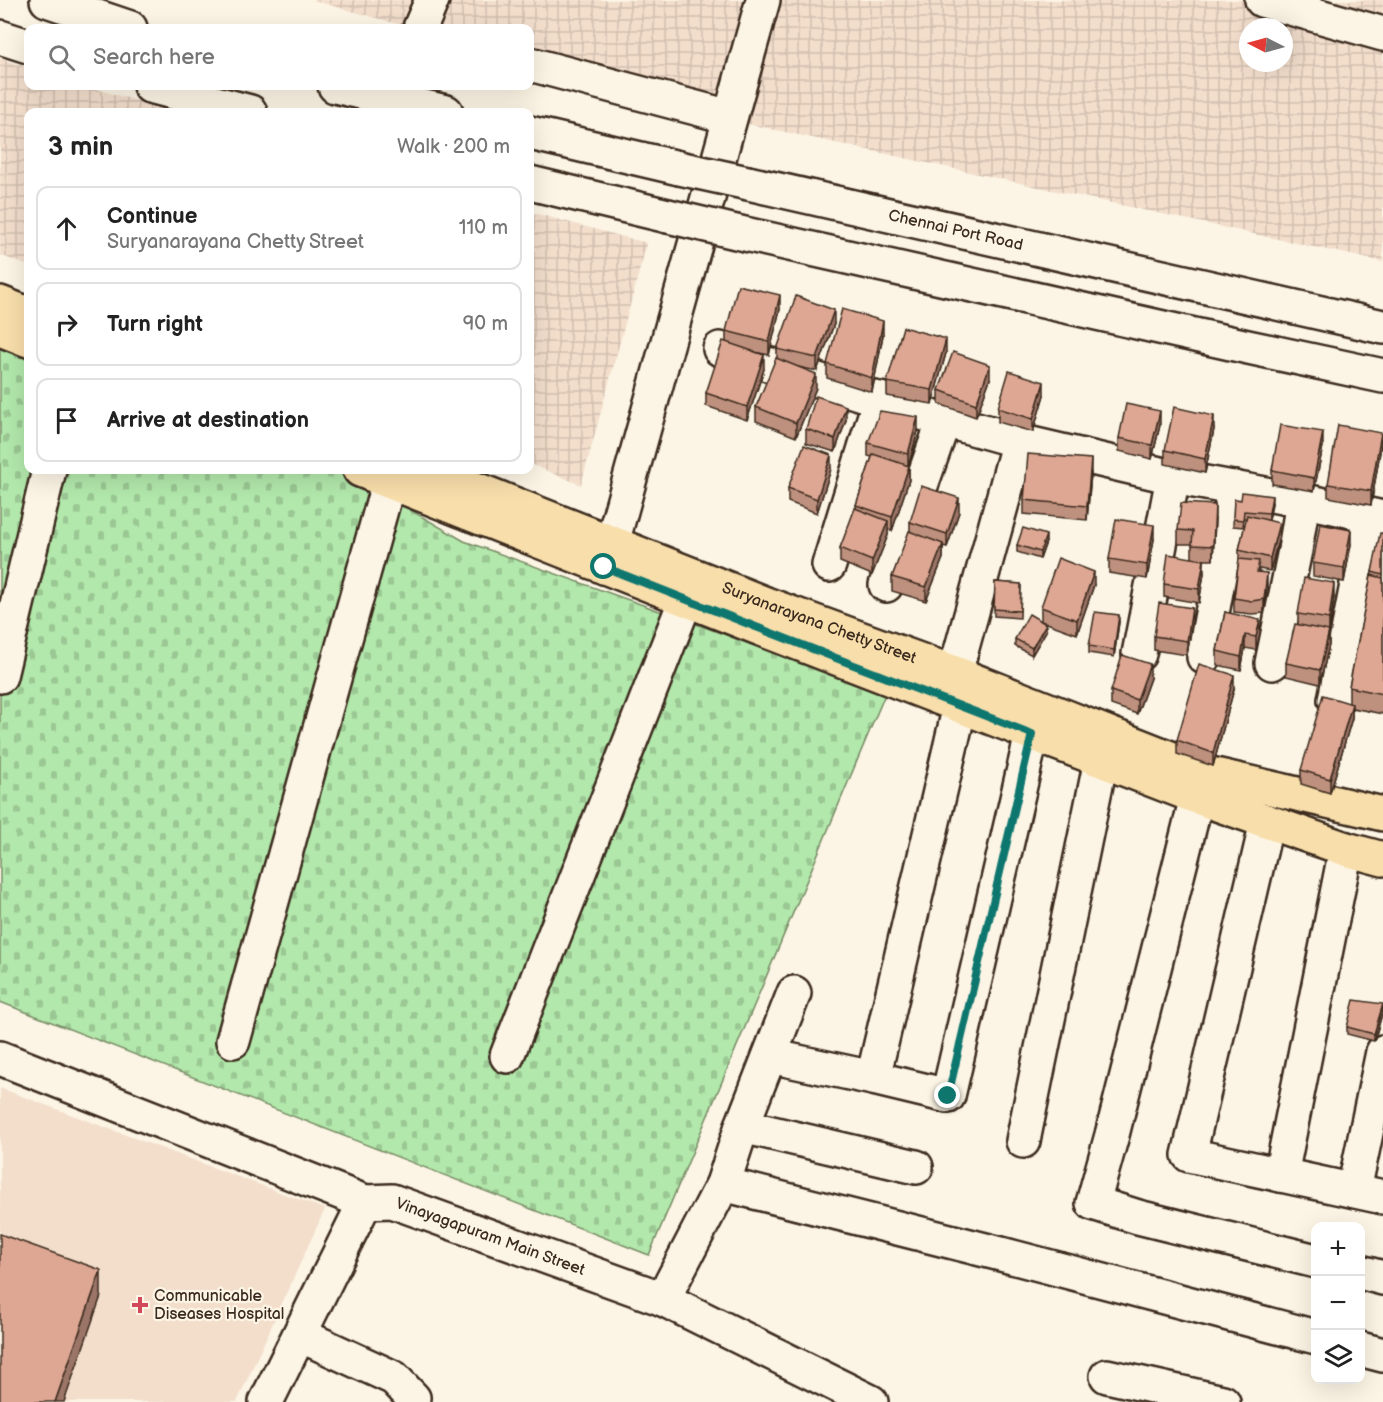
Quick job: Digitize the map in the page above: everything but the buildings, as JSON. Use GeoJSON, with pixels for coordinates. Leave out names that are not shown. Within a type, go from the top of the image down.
{"type":"FeatureCollection","features":[{"type":"Feature","properties":{"kind":"main road"},"geometry":{"type":"LineString","coordinates":[[0,303],[24,312]]}},
{"type":"Feature","properties":{"kind":"main road"},"geometry":{"type":"LineString","coordinates":[[0,329],[24,338]]}},
{"type":"Feature","properties":{"kind":"main road","name":"Suryanarayana Chetty Street"},"geometry":{"type":"LineString","coordinates":[[436,474],[608,555],[686,599],[1101,760],[1204,786]]}},
{"type":"Feature","properties":{"kind":"main road","name":"Suryanarayana Chetty Street"},"geometry":{"type":"LineString","coordinates":[[375,475],[608,555],[766,604],[955,673],[1204,786]]}},
{"type":"Feature","properties":{"kind":"main road"},"geometry":{"type":"LineString","coordinates":[[1204,786],[1383,814]]}},
{"type":"Feature","properties":{"kind":"main road"},"geometry":{"type":"LineString","coordinates":[[1204,786],[1267,822],[1383,859]]}},
{"type":"Feature","properties":{"kind":"street"},"geometry":{"type":"LineString","coordinates":[[47,0],[118,24]]}},
{"type":"Feature","properties":{"kind":"street"},"geometry":{"type":"LineString","coordinates":[[422,24],[432,0]]}},
{"type":"Feature","properties":{"kind":"street"},"geometry":{"type":"LineString","coordinates":[[608,555],[763,0]]}},
{"type":"Feature","properties":{"kind":"street"},"geometry":{"type":"LineString","coordinates":[[1262,0],[1383,34]]}},
{"type":"Feature","properties":{"kind":"street"},"geometry":{"type":"LineString","coordinates":[[0,37],[24,45]]}},
{"type":"Feature","properties":{"kind":"street"},"geometry":{"type":"LineString","coordinates":[[534,65],[730,117]]}},
{"type":"Feature","properties":{"kind":"street"},"geometry":{"type":"LineString","coordinates":[[165,90],[235,108]]}},
{"type":"Feature","properties":{"kind":"street"},"geometry":{"type":"LineString","coordinates":[[352,90],[429,108]]}},
{"type":"Feature","properties":{"kind":"street","name":"Chennai Port Road"},"geometry":{"type":"LineString","coordinates":[[534,134],[1380,327]]}},
{"type":"Feature","properties":{"kind":"street"},"geometry":{"type":"LineString","coordinates":[[534,184],[736,232],[1375,374],[1380,327]]}},
{"type":"Feature","properties":{"kind":"street"},"geometry":{"type":"LineString","coordinates":[[720,349],[944,420],[1020,441],[1173,477],[1376,517],[1335,700]]}},
{"type":"Feature","properties":{"kind":"street"},"geometry":{"type":"LineString","coordinates":[[829,565],[880,399]]}},
{"type":"Feature","properties":{"kind":"street"},"geometry":{"type":"LineString","coordinates":[[886,585],[944,420]]}},
{"type":"Feature","properties":{"kind":"street"},"geometry":{"type":"LineString","coordinates":[[955,673],[1020,441]]}},
{"type":"Feature","properties":{"kind":"street"},"geometry":{"type":"LineString","coordinates":[[0,676],[48,474]]}},
{"type":"Feature","properties":{"kind":"street"},"geometry":{"type":"LineString","coordinates":[[233,1041],[375,475]]}},
{"type":"Feature","properties":{"kind":"street"},"geometry":{"type":"LineString","coordinates":[[1139,654],[1173,477]]}},
{"type":"Feature","properties":{"kind":"street"},"geometry":{"type":"LineString","coordinates":[[1204,657],[1235,488]]}},
{"type":"Feature","properties":{"kind":"street"},"geometry":{"type":"LineString","coordinates":[[1272,663],[1303,501]]}},
{"type":"Feature","properties":{"kind":"street"},"geometry":{"type":"LineString","coordinates":[[507,1056],[686,599]]}},
{"type":"Feature","properties":{"kind":"street"},"geometry":{"type":"LineString","coordinates":[[873,1078],[960,705]]}},
{"type":"Feature","properties":{"kind":"street"},"geometry":{"type":"LineString","coordinates":[[770,1056],[948,1096],[1032,734]]}},
{"type":"Feature","properties":{"kind":"street"},"geometry":{"type":"LineString","coordinates":[[1023,1141],[1101,760]]}},
{"type":"Feature","properties":{"kind":"street"},"geometry":{"type":"LineString","coordinates":[[1204,786],[1093,1203],[1138,1218],[1311,1260]]}},
{"type":"Feature","properties":{"kind":"street"},"geometry":{"type":"LineString","coordinates":[[1267,822],[1189,1155],[1368,1193],[1383,1052]]}},
{"type":"Feature","properties":{"kind":"street"},"geometry":{"type":"LineString","coordinates":[[1281,1175],[1346,849]]}},
{"type":"Feature","properties":{"kind":"street"},"geometry":{"type":"LineString","coordinates":[[663,1299],[723,1184],[742,1126],[794,993]]}},
{"type":"Feature","properties":{"kind":"street","name":"Vinayagapuram Main Street"},"geometry":{"type":"LineString","coordinates":[[0,1058],[365,1202],[392,1200],[663,1299],[871,1402]]}},
{"type":"Feature","properties":{"kind":"street"},"geometry":{"type":"LineString","coordinates":[[742,1126],[916,1167]]}},
{"type":"Feature","properties":{"kind":"street"},"geometry":{"type":"LineString","coordinates":[[723,1184],[1311,1336]]}},
{"type":"Feature","properties":{"kind":"street"},"geometry":{"type":"LineString","coordinates":[[266,1402],[365,1202]]}},
{"type":"Feature","properties":{"kind":"street"},"geometry":{"type":"LineString","coordinates":[[1365,1273],[1383,1278]]}},
{"type":"Feature","properties":{"kind":"street"},"geometry":{"type":"LineString","coordinates":[[300,1335],[394,1378],[413,1398],[412,1402]]}},
{"type":"Feature","properties":{"kind":"street"},"geometry":{"type":"LineString","coordinates":[[1365,1350],[1383,1355]]}},
{"type":"Feature","properties":{"kind":"street"},"geometry":{"type":"LineString","coordinates":[[1107,1376],[1223,1402]]}},
{"type":"Feature","properties":{"kind":"shaded area"},"geometry":{"type":"Polygon","coordinates":[[[312,0],[1383,0],[1383,262],[743,123],[534,63],[534,24],[398,24],[312,0]]]}},
{"type":"Feature","properties":{"kind":"shaded area"},"geometry":{"type":"Polygon","coordinates":[[[0,58],[24,67],[24,90],[100,90],[162,108],[24,108],[24,264],[0,255],[0,58]]]}},
{"type":"Feature","properties":{"kind":"shaded area"},"geometry":{"type":"Polygon","coordinates":[[[534,213],[647,243],[581,485],[534,466],[534,213]]]}},
{"type":"Feature","properties":{"kind":"shaded area","name":"Communicable Diseases Hospital"},"geometry":{"type":"Polygon","coordinates":[[[0,1088],[325,1209],[237,1402],[0,1402],[0,1088]]]}},
{"type":"Feature","properties":{"kind":"green space"},"geometry":{"type":"Polygon","coordinates":[[[0,340],[24,349],[24,474],[348,474],[464,541],[886,692],[649,1255],[0,1002],[0,340]]]}},
{"type":"Feature","properties":{"kind":"place","name":"Communicable Diseases Hospital"},"geometry":{"type":"Point","coordinates":[140,1305]}},
{"type":"Feature","properties":{"kind":"route"},"geometry":{"type":"LineString","coordinates":[[604,567],[1032,734],[948,1096]]}}]}
